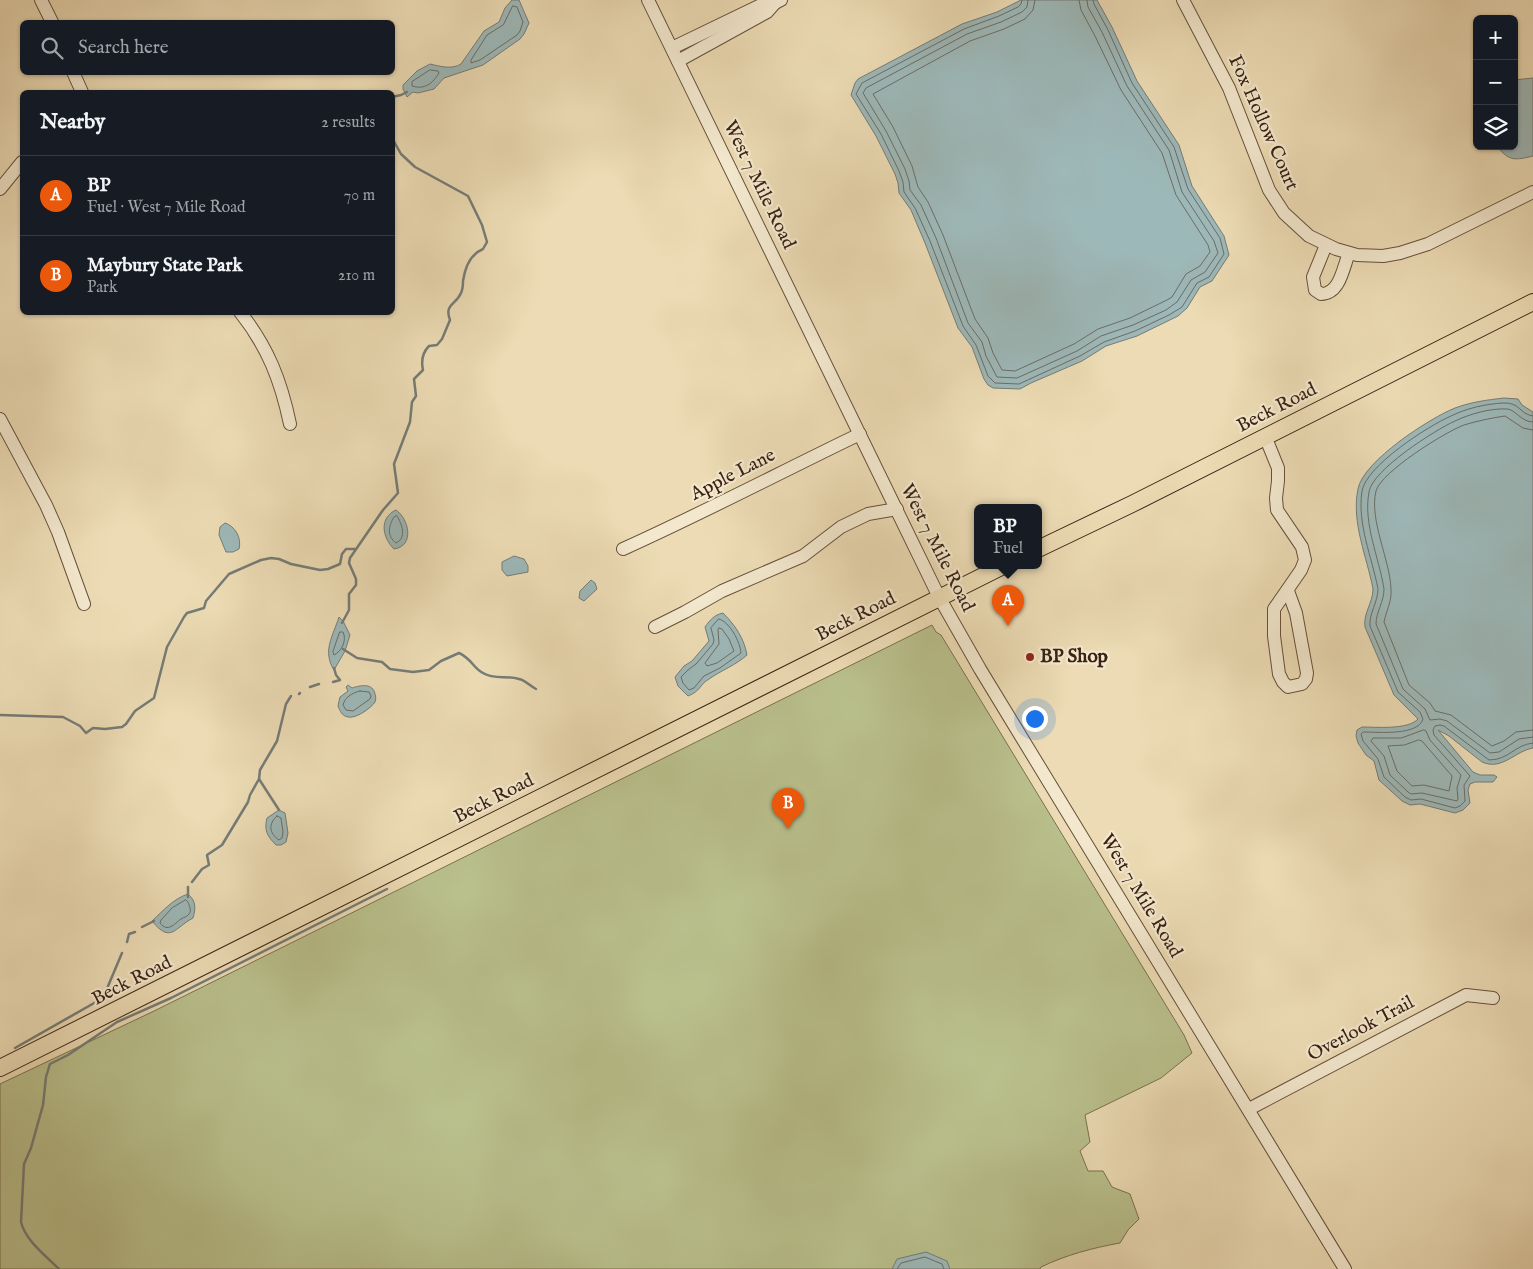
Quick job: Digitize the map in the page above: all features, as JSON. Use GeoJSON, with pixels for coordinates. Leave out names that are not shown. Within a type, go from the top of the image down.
{"type":"FeatureCollection","features":[{"type":"Feature","properties":{"kind":"main road","name":"Beck Road"},"geometry":{"type":"LineString","coordinates":[[1042,547],[1132,504],[1533,302]]}},
{"type":"Feature","properties":{"kind":"main road","name":"Beck Road"},"geometry":{"type":"LineString","coordinates":[[2,1063],[998,569]]}},
{"type":"Feature","properties":{"kind":"street"},"geometry":{"type":"LineString","coordinates":[[41,0],[51,20]]}},
{"type":"Feature","properties":{"kind":"street","name":"West 7 Mile Road"},"geometry":{"type":"LineString","coordinates":[[648,0],[939,597],[980,669],[1345,1269]]}},
{"type":"Feature","properties":{"kind":"street","name":"Fox Hollow Court"},"geometry":{"type":"LineString","coordinates":[[1183,0],[1229,88],[1265,181],[1274,199],[1296,226],[1309,236],[1326,245],[1349,253],[1383,256],[1417,248],[1533,192]]}},
{"type":"Feature","properties":{"kind":"street"},"geometry":{"type":"LineString","coordinates":[[678,60],[763,4],[778,1]]}},
{"type":"Feature","properties":{"kind":"street"},"geometry":{"type":"LineString","coordinates":[[672,48],[726,28]]}},
{"type":"Feature","properties":{"kind":"street"},"geometry":{"type":"LineString","coordinates":[[74,75],[81,90]]}},
{"type":"Feature","properties":{"kind":"street"},"geometry":{"type":"LineString","coordinates":[[0,190],[20,165]]}},
{"type":"Feature","properties":{"kind":"street"},"geometry":{"type":"LineString","coordinates":[[1326,245],[1313,277],[1315,290],[1321,294],[1332,292],[1336,287],[1349,253]]}},
{"type":"Feature","properties":{"kind":"street"},"geometry":{"type":"LineString","coordinates":[[242,315],[259,339],[275,369],[290,424]]}},
{"type":"Feature","properties":{"kind":"street"},"geometry":{"type":"LineString","coordinates":[[0,419],[58,532],[84,604]]}},
{"type":"Feature","properties":{"kind":"street","name":"Apple Lane"},"geometry":{"type":"LineString","coordinates":[[623,549],[688,520],[767,478],[860,434]]}},
{"type":"Feature","properties":{"kind":"street"},"geometry":{"type":"LineString","coordinates":[[1265,436],[1278,468],[1277,510],[1304,553],[1304,565],[1274,609],[1274,636],[1279,674],[1288,687],[1302,684],[1307,672],[1296,613],[1288,591]]}},
{"type":"Feature","properties":{"kind":"street"},"geometry":{"type":"LineString","coordinates":[[654,627],[722,591],[803,556],[841,527],[868,514],[897,509]]}},
{"type":"Feature","properties":{"kind":"street","name":"Overlook Trail"},"geometry":{"type":"LineString","coordinates":[[1249,1109],[1466,995],[1493,998]]}},
{"type":"Feature","properties":{"kind":"green space"},"geometry":{"type":"Polygon","coordinates":[[[932,625],[936,632],[941,635],[1184,1035],[1192,1053],[1161,1078],[1085,1115],[1090,1142],[1080,1151],[1088,1171],[1103,1171],[1112,1187],[1130,1194],[1139,1219],[1128,1230],[1120,1243],[1070,1255],[1040,1269],[0,1269],[0,1084],[152,1012],[932,625]]]}},
{"type":"Feature","properties":{"kind":"water"},"geometry":{"type":"Polygon","coordinates":[[[512,0],[519,0],[529,23],[520,39],[483,65],[444,78],[434,89],[418,93],[413,92],[407,97],[403,85],[417,71],[430,64],[450,67],[461,64],[484,31],[499,22],[505,8],[512,0]]]}},
{"type":"Feature","properties":{"kind":"water"},"geometry":{"type":"Polygon","coordinates":[[[1021,0],[1097,0],[1137,81],[1179,145],[1192,186],[1224,236],[1229,255],[1212,281],[1200,287],[1187,308],[1178,316],[1137,336],[1106,346],[1082,361],[1020,389],[993,388],[984,379],[972,347],[958,328],[911,210],[899,193],[895,174],[876,136],[851,95],[858,79],[962,24],[997,12],[1021,0]]]}},
{"type":"Feature","properties":{"kind":"water"},"geometry":{"type":"Polygon","coordinates":[[[1533,78],[1533,156],[1513,158],[1505,155],[1500,150],[1518,150],[1518,80],[1533,78]]]}},
{"type":"Feature","properties":{"kind":"water"},"geometry":{"type":"Polygon","coordinates":[[[1518,399],[1522,405],[1533,412],[1533,748],[1502,762],[1489,764],[1482,762],[1449,736],[1438,730],[1473,772],[1480,775],[1494,775],[1497,777],[1493,782],[1475,782],[1470,784],[1468,790],[1470,803],[1463,810],[1455,813],[1420,804],[1410,805],[1402,801],[1379,780],[1374,761],[1366,755],[1358,743],[1357,730],[1362,727],[1407,725],[1418,719],[1394,695],[1365,627],[1365,617],[1373,589],[1358,527],[1356,501],[1358,489],[1363,478],[1384,454],[1399,442],[1430,421],[1455,408],[1485,400],[1518,399]]]}},
{"type":"Feature","properties":{"kind":"water"},"geometry":{"type":"Polygon","coordinates":[[[396,510],[404,519],[408,532],[405,543],[401,547],[394,549],[387,539],[384,528],[387,518],[396,510]]]}},
{"type":"Feature","properties":{"kind":"water"},"geometry":{"type":"Polygon","coordinates":[[[225,523],[232,527],[239,537],[239,549],[233,552],[226,552],[219,535],[220,527],[225,523]]]}},
{"type":"Feature","properties":{"kind":"water"},"geometry":{"type":"Polygon","coordinates":[[[514,556],[524,559],[528,566],[528,572],[507,576],[502,570],[502,562],[514,556]]]}},
{"type":"Feature","properties":{"kind":"water"},"geometry":{"type":"Polygon","coordinates":[[[591,580],[595,583],[597,589],[584,601],[579,598],[580,591],[591,580]]]}},
{"type":"Feature","properties":{"kind":"water"},"geometry":{"type":"Polygon","coordinates":[[[723,613],[738,632],[744,643],[747,655],[706,681],[688,696],[678,686],[675,677],[709,641],[705,627],[707,624],[715,616],[723,613]]]}},
{"type":"Feature","properties":{"kind":"water"},"geometry":{"type":"Polygon","coordinates":[[[339,617],[350,635],[345,651],[334,670],[329,650],[339,617]]]}},
{"type":"Feature","properties":{"kind":"water"},"geometry":{"type":"Polygon","coordinates":[[[348,685],[352,688],[369,686],[374,690],[376,697],[375,702],[370,707],[359,715],[351,717],[343,714],[338,706],[340,697],[348,691],[346,687],[348,685]]]}},
{"type":"Feature","properties":{"kind":"water"},"geometry":{"type":"Polygon","coordinates":[[[279,810],[285,813],[288,833],[286,842],[276,845],[267,833],[266,822],[267,818],[279,810]]]}},
{"type":"Feature","properties":{"kind":"water"},"geometry":{"type":"Polygon","coordinates":[[[188,894],[193,899],[195,905],[193,918],[172,932],[164,932],[158,928],[152,921],[173,902],[188,894]]]}},
{"type":"Feature","properties":{"kind":"water"},"geometry":{"type":"Polygon","coordinates":[[[926,1252],[947,1261],[950,1269],[892,1269],[897,1259],[926,1252]]]}},
{"type":"Feature","properties":{"kind":"waterway"},"geometry":{"type":"LineString","coordinates":[[395,96],[407,92]]}},
{"type":"Feature","properties":{"kind":"waterway"},"geometry":{"type":"LineString","coordinates":[[342,623],[349,610],[349,594],[356,585],[356,579],[349,563],[350,558],[383,510],[398,493],[394,464],[410,422],[412,402],[416,396],[414,379],[423,370],[423,357],[427,348],[437,345],[442,339],[450,320],[448,311],[462,292],[464,276],[469,262],[475,254],[483,249],[487,242],[482,225],[468,196],[415,167],[401,154],[395,143]]}},
{"type":"Feature","properties":{"kind":"waterway"},"geometry":{"type":"LineString","coordinates":[[0,715],[63,717],[80,726],[86,733],[93,728],[122,727],[135,711],[154,698],[167,647],[184,617],[187,613],[204,608],[206,601],[229,574],[261,560],[271,558],[320,570],[328,569],[340,564],[342,554],[346,549],[355,549]]}},
{"type":"Feature","properties":{"kind":"waterway"},"geometry":{"type":"LineString","coordinates":[[343,649],[357,658],[382,662],[390,669],[413,672],[429,670],[441,661],[459,653],[487,675],[514,678],[536,689]]}},
{"type":"Feature","properties":{"kind":"waterway"},"geometry":{"type":"LineString","coordinates":[[333,682],[340,680],[334,668]]}},
{"type":"Feature","properties":{"kind":"waterway"},"geometry":{"type":"LineString","coordinates":[[310,687],[319,684]]}},
{"type":"Feature","properties":{"kind":"waterway"},"geometry":{"type":"LineString","coordinates":[[192,882],[202,869],[209,865],[207,855],[222,845],[248,802],[259,779],[260,770],[277,741],[286,704],[291,696]]}},
{"type":"Feature","properties":{"kind":"waterway"},"geometry":{"type":"LineString","coordinates":[[259,779],[279,810]]}},
{"type":"Feature","properties":{"kind":"waterway"},"geometry":{"type":"LineString","coordinates":[[188,887],[188,897]]}},
{"type":"Feature","properties":{"kind":"waterway"},"geometry":{"type":"LineString","coordinates":[[59,1269],[31,1241],[21,1222],[24,1164],[31,1148],[43,1105],[46,1077],[50,1064],[68,1055],[117,1022],[171,998],[387,889]]}},
{"type":"Feature","properties":{"kind":"waterway"},"geometry":{"type":"LineString","coordinates":[[142,927],[154,921]]}},
{"type":"Feature","properties":{"kind":"waterway"},"geometry":{"type":"LineString","coordinates":[[127,942],[129,934],[135,932]]}},
{"type":"Feature","properties":{"kind":"waterway"},"geometry":{"type":"LineString","coordinates":[[15,1048],[103,998],[122,953]]}},
{"type":"Feature","properties":{"kind":"place","name":"BP"},"geometry":{"type":"Point","coordinates":[1008,626]}},
{"type":"Feature","properties":{"kind":"place","name":"BP Shop"},"geometry":{"type":"Point","coordinates":[1030,657]}},
{"type":"Feature","properties":{"kind":"place","name":"Maybury State Park"},"geometry":{"type":"Point","coordinates":[788,829]}}]}
